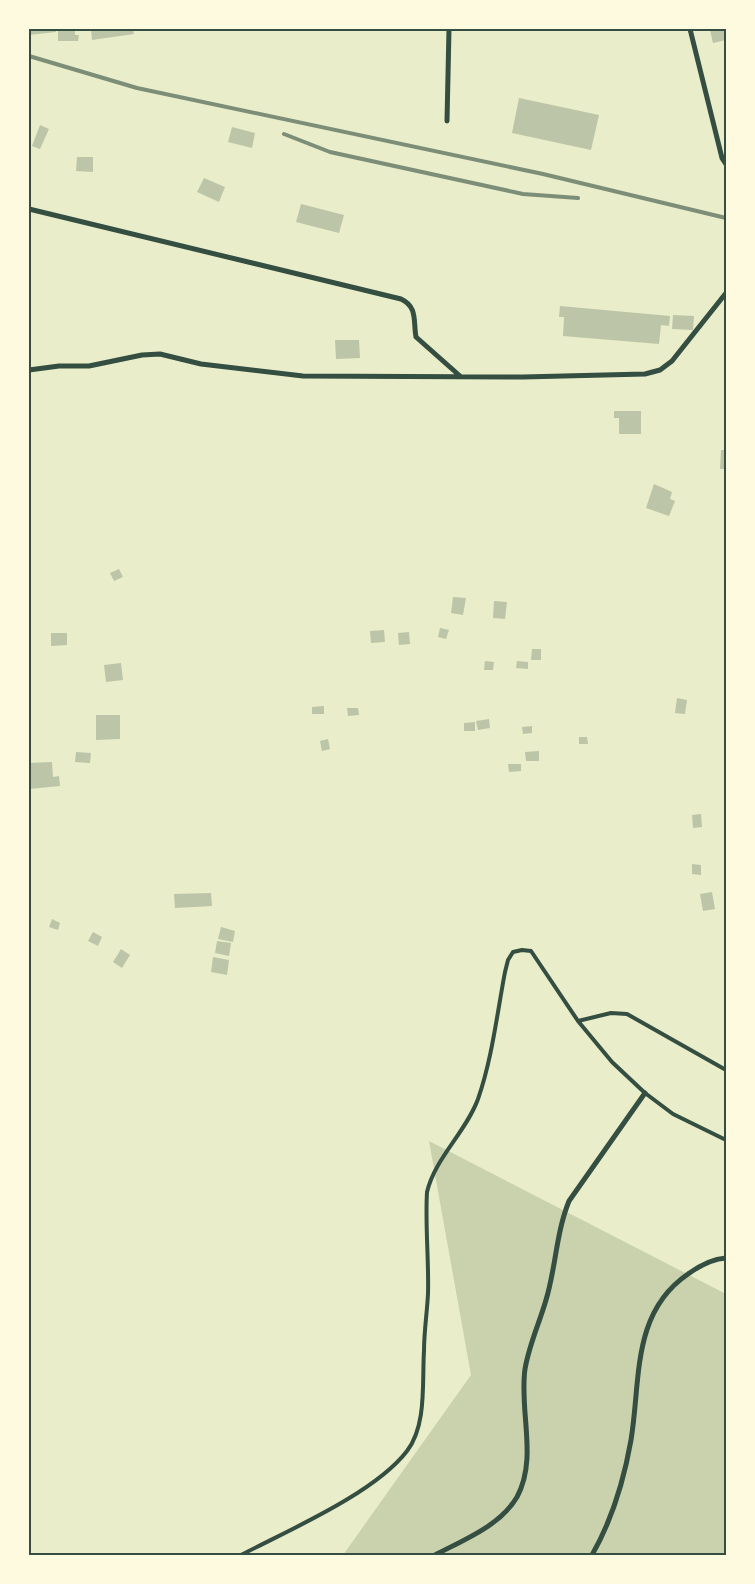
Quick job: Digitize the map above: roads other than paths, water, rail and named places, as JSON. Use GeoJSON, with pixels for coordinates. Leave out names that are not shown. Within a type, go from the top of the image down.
{"type":"FeatureCollection","features":[{"type":"Feature","properties":{"kind":"street"},"geometry":{"type":"LineString","coordinates":[[447,121],[449,29]]}},
{"type":"Feature","properties":{"kind":"street"},"geometry":{"type":"LineString","coordinates":[[690,29],[722,158],[726,164]]}},
{"type":"Feature","properties":{"kind":"street"},"geometry":{"type":"LineString","coordinates":[[29,209],[401,299],[410,303],[414,312],[416,337],[460,376]]}},
{"type":"Feature","properties":{"kind":"street"},"geometry":{"type":"LineString","coordinates":[[29,370],[59,366],[89,366],[142,355],[160,354],[202,364],[303,376],[645,374],[660,370],[672,361],[726,293]]}},
{"type":"Feature","properties":{"kind":"street"},"geometry":{"type":"LineString","coordinates":[[434,1555],[482,1530],[504,1513],[517,1497],[524,1477],[526,1460],[525,1371],[529,1350],[546,1300],[561,1221],[569,1201],[646,1093]]}},
{"type":"Feature","properties":{"kind":"street"},"geometry":{"type":"LineString","coordinates":[[592,1555],[611,1516],[631,1442],[640,1355],[647,1326],[658,1304],[673,1284],[698,1266],[726,1258]]}},
{"type":"Feature","properties":{"kind":"lane"},"geometry":{"type":"LineString","coordinates":[[241,1555],[301,1524],[379,1478],[408,1449],[417,1432],[421,1405],[428,1294],[427,1192],[430,1180],[463,1131],[478,1099],[505,972],[508,960],[513,952],[531,951],[578,1021],[612,1062],[646,1093],[673,1114],[726,1140]]}},
{"type":"Feature","properties":{"kind":"lane"},"geometry":{"type":"LineString","coordinates":[[578,1021],[611,1013],[627,1014],[657,1028],[726,1070]]}},
{"type":"Feature","properties":{"kind":"railway"},"geometry":{"type":"LineString","coordinates":[[29,56],[137,88],[543,174],[726,218]]}},
{"type":"Feature","properties":{"kind":"railway"},"geometry":{"type":"LineString","coordinates":[[284,134],[330,152],[523,194],[578,198]]}}]}
